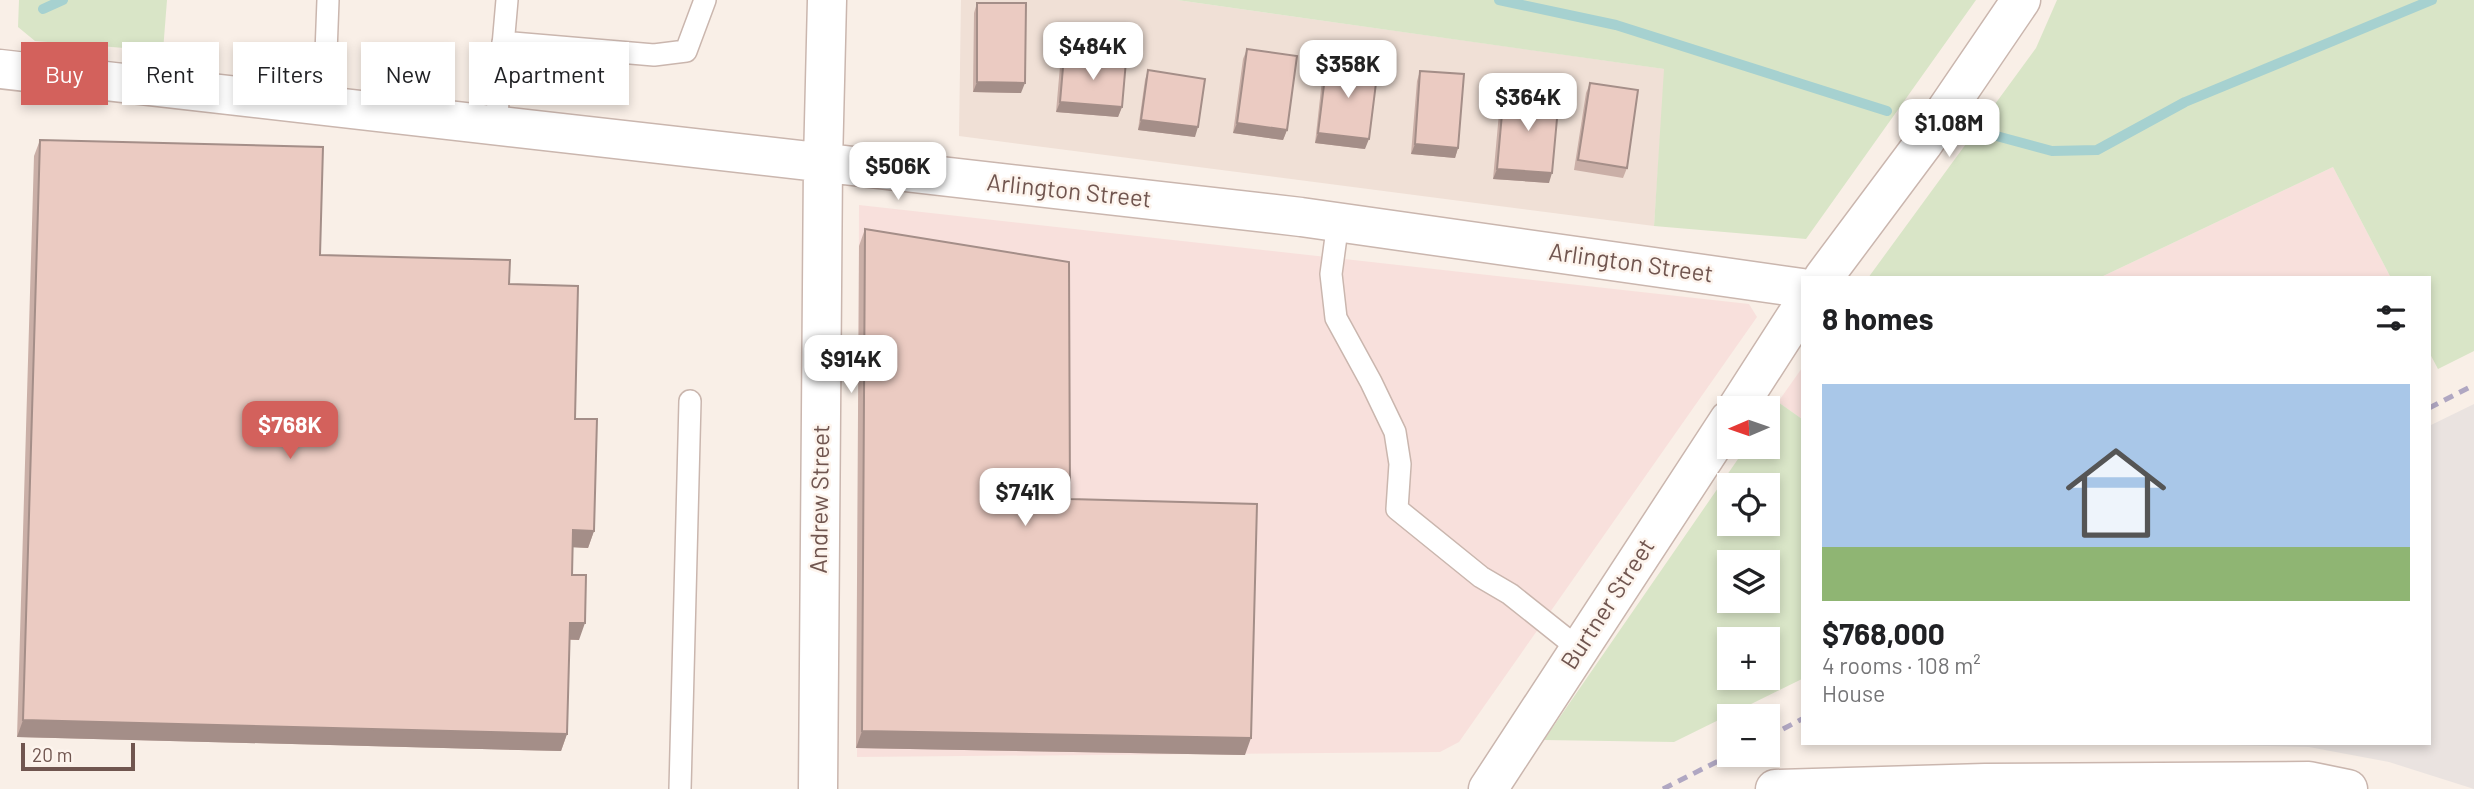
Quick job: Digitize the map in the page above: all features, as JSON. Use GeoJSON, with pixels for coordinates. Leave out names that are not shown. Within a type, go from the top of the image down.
{"type":"FeatureCollection","features":[{"type":"Feature","properties":{"kind":"street","name":"Andrew Street"},"geometry":{"type":"LineString","coordinates":[[818,789],[823,163],[827,0]]}},
{"type":"Feature","properties":{"kind":"street"},"geometry":{"type":"LineString","coordinates":[[1824,276],[1923,144],[2021,0]]}},
{"type":"Feature","properties":{"kind":"street","name":"Arlington Street"},"geometry":{"type":"LineString","coordinates":[[0,69],[1338,222],[1801,288]]}},
{"type":"Feature","properties":{"kind":"street"},"geometry":{"type":"LineString","coordinates":[[1745,396],[1801,309]]}},
{"type":"Feature","properties":{"kind":"street","name":"Burtner Street"},"geometry":{"type":"LineString","coordinates":[[1488,789],[1717,438]]}},
{"type":"Feature","properties":{"kind":"street"},"geometry":{"type":"LineString","coordinates":[[1775,789],[1985,783],[2309,781],[2348,789]]}},
{"type":"Feature","properties":{"kind":"lane"},"geometry":{"type":"LineString","coordinates":[[324,106],[328,0]]}},
{"type":"Feature","properties":{"kind":"lane"},"geometry":{"type":"LineString","coordinates":[[503,42],[507,0]]}},
{"type":"Feature","properties":{"kind":"lane"},"geometry":{"type":"LineString","coordinates":[[629,53],[654,55],[686,51],[705,0]]}},
{"type":"Feature","properties":{"kind":"lane"},"geometry":{"type":"LineString","coordinates":[[496,125],[498,105]]}},
{"type":"Feature","properties":{"kind":"lane"},"geometry":{"type":"LineString","coordinates":[[1338,222],[1331,274],[1336,318],[1395,432],[1400,464],[1397,509],[1481,577],[1510,593],[1579,649]]}},
{"type":"Feature","properties":{"kind":"lane"},"geometry":{"type":"LineString","coordinates":[[680,789],[690,401]]}},
{"type":"Feature","properties":{"kind":"shaded area"},"geometry":{"type":"Polygon","coordinates":[[[961,0],[1177,0],[1665,69],[1654,226],[959,136],[961,0]]]}},
{"type":"Feature","properties":{"kind":"shaded area"},"geometry":{"type":"Polygon","coordinates":[[[2333,167],[2390,276],[2103,276],[2333,167]]]}},
{"type":"Feature","properties":{"kind":"shaded area"},"geometry":{"type":"Polygon","coordinates":[[[859,205],[1749,304],[1757,317],[1459,742],[1440,752],[857,757],[859,205]]]}},
{"type":"Feature","properties":{"kind":"shaded area"},"geometry":{"type":"Polygon","coordinates":[[[1801,369],[1801,418],[1780,403],[1780,399],[1801,369]]]}},
{"type":"Feature","properties":{"kind":"shaded area"},"geometry":{"type":"Polygon","coordinates":[[[2474,404],[2474,789],[2389,762],[2309,747],[2226,745],[2431,745],[2431,425],[2474,404]]]}},
{"type":"Feature","properties":{"kind":"green space"},"geometry":{"type":"Polygon","coordinates":[[[19,0],[167,0],[164,42],[122,42],[122,48],[108,47],[108,42],[35,41],[18,27],[19,0]]]}},
{"type":"Feature","properties":{"kind":"green space"},"geometry":{"type":"Polygon","coordinates":[[[1177,0],[1976,0],[1806,239],[1654,226],[1664,69],[1177,0]]]}},
{"type":"Feature","properties":{"kind":"green space"},"geometry":{"type":"Polygon","coordinates":[[[2057,0],[2474,0],[2474,351],[2438,369],[2431,356],[2431,276],[2390,276],[2333,167],[2103,276],[1869,276],[2036,48],[2057,0]]]}},
{"type":"Feature","properties":{"kind":"green space"},"geometry":{"type":"Polygon","coordinates":[[[1780,403],[1801,418],[1801,679],[1780,690],[1780,627],[1717,627],[1717,690],[1780,690],[1751,704],[1717,704],[1717,721],[1674,742],[1544,740],[1717,489],[1717,536],[1780,536],[1780,473],[1728,473],[1738,459],[1780,459],[1780,403]]]}},
{"type":"Feature","properties":{"kind":"building"},"geometry":{"type":"Polygon","coordinates":[[[977,3],[1026,3],[1025,83],[977,82],[977,3]]]}},
{"type":"Feature","properties":{"kind":"building"},"geometry":{"type":"Polygon","coordinates":[[[1247,49],[1297,56],[1287,130],[1237,123],[1247,49]]]}},
{"type":"Feature","properties":{"kind":"building"},"geometry":{"type":"Polygon","coordinates":[[[1064,56],[1126,61],[1122,107],[1060,102],[1064,56]]]}},
{"type":"Feature","properties":{"kind":"building"},"geometry":{"type":"Polygon","coordinates":[[[1327,61],[1378,67],[1369,139],[1318,133],[1327,61]]]}},
{"type":"Feature","properties":{"kind":"building"},"geometry":{"type":"Polygon","coordinates":[[[1148,70],[1205,79],[1198,127],[1141,120],[1148,70]]]}},
{"type":"Feature","properties":{"kind":"building"},"geometry":{"type":"Polygon","coordinates":[[[1420,71],[1464,74],[1458,148],[1415,144],[1420,71]]]}},
{"type":"Feature","properties":{"kind":"building"},"geometry":{"type":"Polygon","coordinates":[[[1590,83],[1638,90],[1627,168],[1578,160],[1590,83]]]}},
{"type":"Feature","properties":{"kind":"building"},"geometry":{"type":"Polygon","coordinates":[[[1504,92],[1559,97],[1552,173],[1497,169],[1504,92]]]}},
{"type":"Feature","properties":{"kind":"building"},"geometry":{"type":"Polygon","coordinates":[[[40,140],[323,147],[320,255],[510,260],[509,284],[578,286],[575,419],[597,419],[594,531],[573,530],[572,575],[586,575],[585,623],[570,623],[567,734],[23,720],[40,140]]]}},
{"type":"Feature","properties":{"kind":"building"},"geometry":{"type":"Polygon","coordinates":[[[865,229],[1069,262],[1070,499],[1257,504],[1251,738],[862,731],[865,229]]]}},
{"type":"Feature","properties":{"kind":"waterway"},"geometry":{"type":"LineString","coordinates":[[43,9],[63,0]]}},
{"type":"Feature","properties":{"kind":"waterway"},"geometry":{"type":"LineString","coordinates":[[1499,0],[1616,25],[1887,111]]}},
{"type":"Feature","properties":{"kind":"waterway"},"geometry":{"type":"LineString","coordinates":[[1989,134],[2052,151],[2097,150],[2185,102],[2432,0]]}},
{"type":"Feature","properties":{"kind":"railway"},"geometry":{"type":"LineString","coordinates":[[2431,407],[2474,385]]}},
{"type":"Feature","properties":{"kind":"railway"},"geometry":{"type":"LineString","coordinates":[[1780,731],[1801,720]]}},
{"type":"Feature","properties":{"kind":"railway"},"geometry":{"type":"LineString","coordinates":[[1663,789],[1717,762]]}}]}
